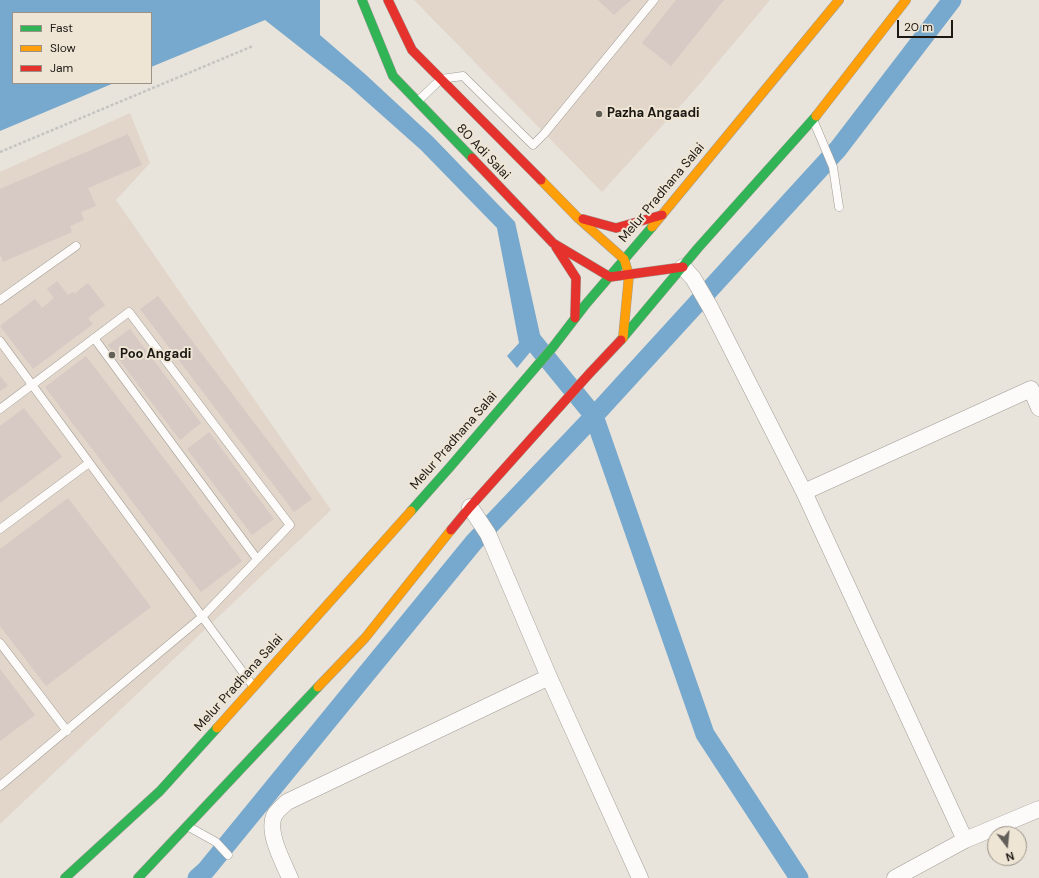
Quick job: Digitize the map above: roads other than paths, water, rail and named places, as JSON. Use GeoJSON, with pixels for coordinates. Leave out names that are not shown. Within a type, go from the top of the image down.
{"type":"FeatureCollection","features":[{"type":"Feature","properties":{"kind":"main road","name":"80 Adi Salai"},"geometry":{"type":"LineString","coordinates":[[362,0],[393,76],[553,243],[610,277]]}},
{"type":"Feature","properties":{"kind":"main road","name":"80 Adi Salai"},"geometry":{"type":"LineString","coordinates":[[388,0],[412,50],[578,218],[624,259]]}},
{"type":"Feature","properties":{"kind":"main road","name":"Melur Pradhana Salai"},"geometry":{"type":"LineString","coordinates":[[65,878],[160,791],[450,467],[662,215],[839,0]]}},
{"type":"Feature","properties":{"kind":"main road"},"geometry":{"type":"LineString","coordinates":[[140,877],[365,638],[470,507],[589,374],[688,272],[698,248],[813,119],[906,0]]}},
{"type":"Feature","properties":{"kind":"main road"},"geometry":{"type":"LineString","coordinates":[[578,218],[616,228],[662,215]]}},
{"type":"Feature","properties":{"kind":"main road"},"geometry":{"type":"LineString","coordinates":[[553,243],[576,278],[575,318]]}},
{"type":"Feature","properties":{"kind":"main road"},"geometry":{"type":"LineString","coordinates":[[623,338],[629,275],[624,259]]}},
{"type":"Feature","properties":{"kind":"main road"},"geometry":{"type":"LineString","coordinates":[[610,277],[688,272]]}},
{"type":"Feature","properties":{"kind":"street"},"geometry":{"type":"LineString","coordinates":[[688,272],[710,308],[804,492],[966,840]]}},
{"type":"Feature","properties":{"kind":"street"},"geometry":{"type":"LineString","coordinates":[[804,492],[1031,390],[1039,408]]}},
{"type":"Feature","properties":{"kind":"street"},"geometry":{"type":"LineString","coordinates":[[470,507],[488,534],[548,677],[640,878]]}},
{"type":"Feature","properties":{"kind":"street"},"geometry":{"type":"LineString","coordinates":[[290,878],[277,848],[272,830],[274,816],[287,802],[548,677]]}},
{"type":"Feature","properties":{"kind":"street"},"geometry":{"type":"LineString","coordinates":[[895,878],[966,840],[1039,809]]}},
{"type":"Feature","properties":{"kind":"lane"},"geometry":{"type":"LineString","coordinates":[[417,102],[441,79],[463,76],[533,146],[654,0]]}},
{"type":"Feature","properties":{"kind":"lane"},"geometry":{"type":"LineString","coordinates":[[813,119],[832,167],[839,207]]}},
{"type":"Feature","properties":{"kind":"lane"},"geometry":{"type":"LineString","coordinates":[[0,300],[76,246]]}},
{"type":"Feature","properties":{"kind":"lane"},"geometry":{"type":"LineString","coordinates":[[0,409],[129,312],[290,525],[202,617],[0,786]]}},
{"type":"Feature","properties":{"kind":"lane"},"geometry":{"type":"LineString","coordinates":[[94,338],[257,559]]}},
{"type":"Feature","properties":{"kind":"lane"},"geometry":{"type":"LineString","coordinates":[[0,341],[253,687]]}},
{"type":"Feature","properties":{"kind":"lane"},"geometry":{"type":"LineString","coordinates":[[0,528],[89,462]]}},
{"type":"Feature","properties":{"kind":"lane"},"geometry":{"type":"LineString","coordinates":[[0,644],[67,730]]}},
{"type":"Feature","properties":{"kind":"lane"},"geometry":{"type":"LineString","coordinates":[[187,826],[216,842],[228,855]]}},
{"type":"Feature","properties":{"kind":"water"},"geometry":{"type":"Polygon","coordinates":[[[0,0],[320,0],[320,35],[365,74],[433,137],[515,222],[541,339],[517,368],[507,356],[519,343],[497,228],[421,150],[349,86],[265,20],[152,67],[152,12],[12,12],[12,84],[112,84],[0,131],[0,0]]]}},
{"type":"Feature","properties":{"kind":"waterway"},"geometry":{"type":"LineString","coordinates":[[197,878],[206,870],[474,542],[594,416],[838,149],[952,0]]}},
{"type":"Feature","properties":{"kind":"waterway"},"geometry":{"type":"LineString","coordinates":[[526,322],[528,335],[594,416],[705,734],[799,878]]}},
{"type":"Feature","properties":{"kind":"place","name":"Pazha Angaadi"},"geometry":{"type":"Point","coordinates":[599,114]}},
{"type":"Feature","properties":{"kind":"place","name":"Poo Angadi"},"geometry":{"type":"Point","coordinates":[112,355]}}]}
